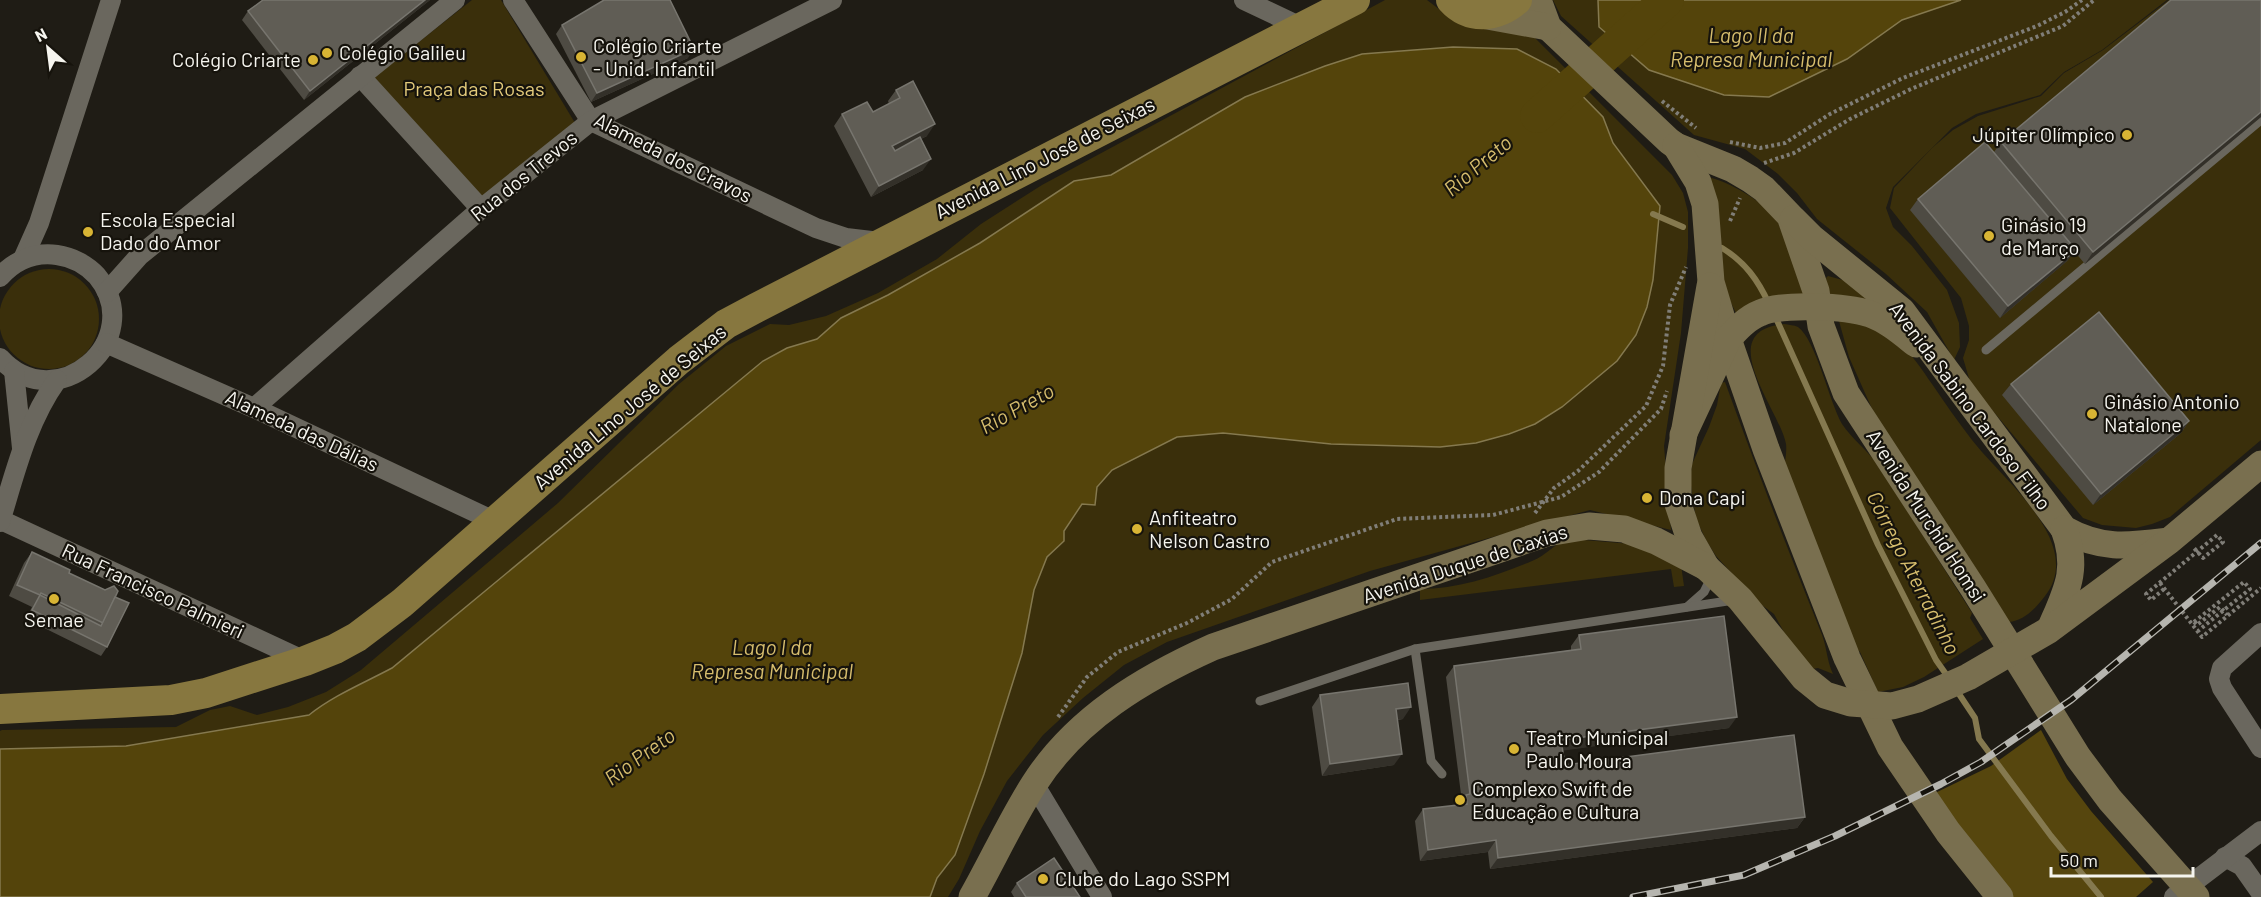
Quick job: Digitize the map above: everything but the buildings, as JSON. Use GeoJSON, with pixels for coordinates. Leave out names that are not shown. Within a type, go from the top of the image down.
{"type":"FeatureCollection","features":[{"type":"Feature","properties":{"kind":"main road","name":"Avenida Lino José de Seixas"},"geometry":{"type":"LineString","coordinates":[[0,709],[171,700],[206,693],[335,649],[375,624],[496,522],[679,360],[726,324],[880,242],[1355,0]]}},
{"type":"Feature","properties":{"kind":"main road"},"geometry":{"type":"LineString","coordinates":[[1451,0],[1468,12],[1551,30]]}},
{"type":"Feature","properties":{"kind":"main road"},"geometry":{"type":"LineString","coordinates":[[1482,15],[1496,14],[1517,0]]}},
{"type":"Feature","properties":{"kind":"main road","name":"Avenida Murchid Homsi"},"geometry":{"type":"LineString","coordinates":[[1538,0],[1551,30],[1653,109],[1698,182],[1705,204],[1711,282],[1728,339],[1766,449],[1847,658],[1890,747],[1948,832],[2000,897]]}},
{"type":"Feature","properties":{"kind":"main road","name":"Avenida Murchid Homsi"},"geometry":{"type":"LineString","coordinates":[[1676,146],[1733,169],[1750,179],[1764,189],[1790,216],[1816,291],[1821,326],[1846,393],[1973,588],[2078,757],[2110,800],[2196,897]]}},
{"type":"Feature","properties":{"kind":"main road","name":"Avenida Sabino Cardoso Filho"},"geometry":{"type":"LineString","coordinates":[[1790,216],[1812,238],[1902,311],[2064,529],[2079,537],[2108,545],[2169,541]]}},
{"type":"Feature","properties":{"kind":"main road"},"geometry":{"type":"LineString","coordinates":[[1710,570],[1689,537],[1678,504],[1678,468],[1711,282]]}},
{"type":"Feature","properties":{"kind":"main road"},"geometry":{"type":"LineString","coordinates":[[1683,435],[1728,339],[1740,326],[1772,310],[1818,308],[1869,314],[1885,322],[1936,359]]}},
{"type":"Feature","properties":{"kind":"main road"},"geometry":{"type":"LineString","coordinates":[[2049,630],[2169,541],[2261,464]]}},
{"type":"Feature","properties":{"kind":"main road","name":"Avenida Duque de Caxias"},"geometry":{"type":"LineString","coordinates":[[972,897],[1034,784],[1060,749],[1087,723],[1123,694],[1167,667],[1213,647],[1547,534],[1588,526],[1624,529],[1656,541],[1710,570],[1740,599],[1804,678],[1825,694],[1851,703],[1892,706],[1918,699],[1956,682],[2049,630]]}},
{"type":"Feature","properties":{"kind":"main road"},"geometry":{"type":"LineString","coordinates":[[2049,630],[2070,578],[2072,556],[2064,529]]}},
{"type":"Feature","properties":{"kind":"street"},"geometry":{"type":"LineString","coordinates":[[23,259],[39,223],[111,0]]}},
{"type":"Feature","properties":{"kind":"street"},"geometry":{"type":"LineString","coordinates":[[107,292],[139,256],[455,0]]}},
{"type":"Feature","properties":{"kind":"street","name":"Alameda dos Cravos"},"geometry":{"type":"LineString","coordinates":[[513,0],[591,121],[816,228],[846,238],[880,242]]}},
{"type":"Feature","properties":{"kind":"street","name":"Rua dos Trevos"},"geometry":{"type":"LineString","coordinates":[[254,408],[481,209],[591,121],[832,0]]}},
{"type":"Feature","properties":{"kind":"street"},"geometry":{"type":"LineString","coordinates":[[1244,0],[1301,27]]}},
{"type":"Feature","properties":{"kind":"street"},"geometry":{"type":"LineString","coordinates":[[360,76],[481,209]]}},
{"type":"Feature","properties":{"kind":"street"},"geometry":{"type":"LineString","coordinates":[[39,223],[48,254]]}},
{"type":"Feature","properties":{"kind":"street"},"geometry":{"type":"LineString","coordinates":[[816,228],[832,251],[832,267]]}},
{"type":"Feature","properties":{"kind":"street"},"geometry":{"type":"LineString","coordinates":[[0,277],[7,269],[23,259],[48,254],[72,259],[94,272],[107,292],[111,317],[106,343],[94,361],[77,373],[57,380],[34,379],[5,368]]}},
{"type":"Feature","properties":{"kind":"street"},"geometry":{"type":"LineString","coordinates":[[94,272],[139,256]]}},
{"type":"Feature","properties":{"kind":"street","name":"Alameda das Dálias"},"geometry":{"type":"LineString","coordinates":[[106,343],[254,408],[496,522]]}},
{"type":"Feature","properties":{"kind":"street"},"geometry":{"type":"LineString","coordinates":[[5,368],[19,425],[22,448]]}},
{"type":"Feature","properties":{"kind":"street"},"geometry":{"type":"LineString","coordinates":[[0,521],[22,448],[49,391],[57,380]]}},
{"type":"Feature","properties":{"kind":"street"},"geometry":{"type":"LineString","coordinates":[[0,415],[19,425]]}},
{"type":"Feature","properties":{"kind":"street","name":"Rua Francisco Palmieri"},"geometry":{"type":"LineString","coordinates":[[0,521],[305,661]]}},
{"type":"Feature","properties":{"kind":"street"},"geometry":{"type":"LineString","coordinates":[[2261,633],[2227,662],[2219,673],[2222,688],[2261,748]]}},
{"type":"Feature","properties":{"kind":"street"},"geometry":{"type":"LineString","coordinates":[[1034,784],[1102,897]]}},
{"type":"Feature","properties":{"kind":"street"},"geometry":{"type":"LineString","coordinates":[[2174,897],[2224,856],[2261,831]]}},
{"type":"Feature","properties":{"kind":"street"},"geometry":{"type":"LineString","coordinates":[[2224,856],[2241,866],[2261,893]]}},
{"type":"Feature","properties":{"kind":"lane"},"geometry":{"type":"LineString","coordinates":[[1986,350],[2261,120]]}},
{"type":"Feature","properties":{"kind":"lane"},"geometry":{"type":"LineString","coordinates":[[1685,608],[1704,592],[1710,570]]}},
{"type":"Feature","properties":{"kind":"lane"},"geometry":{"type":"LineString","coordinates":[[1260,701],[1414,649],[1740,599]]}},
{"type":"Feature","properties":{"kind":"lane"},"geometry":{"type":"LineString","coordinates":[[1414,649],[1431,761],[1442,774]]}},
{"type":"Feature","properties":{"kind":"path"},"geometry":{"type":"LineString","coordinates":[[1726,141],[1760,148],[1785,143],[1830,114],[1903,78],[2037,26],[2065,12],[2082,0]]}},
{"type":"Feature","properties":{"kind":"path"},"geometry":{"type":"LineString","coordinates":[[1529,520],[1554,488],[1578,471],[1646,406],[1663,366],[1670,304],[1692,250],[1697,241],[1725,233],[1759,165],[1794,153],[1850,119],[1911,89],[2063,26],[2094,0]]}},
{"type":"Feature","properties":{"kind":"path"},"geometry":{"type":"LineString","coordinates":[[1653,109],[1706,133]]}},
{"type":"Feature","properties":{"kind":"path"},"geometry":{"type":"LineString","coordinates":[[1051,726],[1087,677],[1118,652],[1187,623],[1232,599],[1272,562],[1397,519],[1493,515],[1561,497],[1599,472],[1661,409],[1668,388]]}},
{"type":"Feature","properties":{"kind":"path"},"geometry":{"type":"LineString","coordinates":[[2164,589],[2151,600],[2146,594],[2217,535]]}},
{"type":"Feature","properties":{"kind":"path"},"geometry":{"type":"LineString","coordinates":[[2198,631],[2206,624],[2215,617],[2224,610],[2250,589],[2244,582],[2194,622],[2197,625],[2220,607],[2227,615]]}},
{"type":"Feature","properties":{"kind":"path"},"geometry":{"type":"LineString","coordinates":[[2160,584],[2202,637],[2261,588]]}},
{"type":"Feature","properties":{"kind":"green space","name":"Praça das Rosas"},"geometry":{"type":"Polygon","coordinates":[[[472,0],[501,0],[575,123],[480,199],[372,79],[472,0]]]}},
{"type":"Feature","properties":{"kind":"green space"},"geometry":{"type":"Polygon","coordinates":[[[1385,0],[1427,0],[1448,16],[1533,36],[1672,175],[1683,193],[1688,212],[1688,248],[1681,333],[1664,446],[1671,530],[1590,510],[1370,571],[1167,642],[1124,665],[1083,698],[1043,735],[1007,781],[948,897],[930,897],[937,878],[955,855],[984,774],[1022,653],[1034,590],[1047,557],[1064,541],[1064,531],[1082,504],[1095,505],[1097,487],[1112,470],[1177,437],[1223,433],[1331,444],[1439,447],[1476,443],[1535,424],[1562,407],[1617,361],[1636,335],[1651,193],[1613,143],[1603,117],[1453,47],[1362,54],[1245,97],[1111,175],[1074,181],[980,243],[888,295],[841,318],[817,339],[787,348],[763,361],[392,668],[339,695],[309,715],[126,746],[0,749],[0,731],[2,730],[176,727],[210,710],[230,706],[257,715],[288,707],[326,692],[361,670],[558,503],[679,384],[726,346],[770,324],[789,325],[826,316],[878,293],[937,259],[981,224],[1042,185],[1385,0]]]}},
{"type":"Feature","properties":{"kind":"green space"},"geometry":{"type":"Polygon","coordinates":[[[1553,0],[1598,0],[1599,27],[1649,70],[1847,59],[1902,20],[1961,0],[2167,0],[2102,50],[2064,72],[2040,95],[1976,114],[1952,128],[1893,187],[1886,208],[1893,227],[1912,246],[1947,290],[1959,323],[1960,347],[1954,360],[1927,312],[1886,274],[1817,219],[1797,193],[1778,174],[1745,149],[1694,135],[1561,16],[1553,0]]]}},
{"type":"Feature","properties":{"kind":"green space"},"geometry":{"type":"Polygon","coordinates":[[[2169,0],[2261,0],[2261,440],[2170,517],[2136,528],[2102,525],[2083,518],[1971,385],[1963,358],[1969,340],[1969,326],[1961,298],[1890,208],[1894,188],[1932,148],[1953,130],[1978,116],[2041,96],[2064,73],[2103,50],[2169,0]]]}},
{"type":"Feature","properties":{"kind":"green space"},"geometry":{"type":"Polygon","coordinates":[[[1705,176],[1744,193],[1777,219],[1806,296],[1736,313],[1725,291],[1716,227],[1718,207],[1715,195],[1705,176]]]}},
{"type":"Feature","properties":{"kind":"green space"},"geometry":{"type":"Polygon","coordinates":[[[49,269],[68,273],[85,283],[95,300],[99,319],[95,338],[85,355],[68,365],[49,369],[30,365],[13,355],[3,338],[-1,319],[3,300],[13,283],[30,273],[49,269]]]}},
{"type":"Feature","properties":{"kind":"green space"},"geometry":{"type":"Polygon","coordinates":[[[1828,276],[1850,282],[1877,301],[1834,304],[1827,287],[1826,278],[1828,276]]]}},
{"type":"Feature","properties":{"kind":"green space"},"geometry":{"type":"Polygon","coordinates":[[[1839,321],[1871,323],[1887,333],[1907,351],[1972,440],[2035,513],[2048,534],[2055,555],[2055,576],[2045,596],[2025,616],[2009,622],[1873,411],[1849,357],[1839,321]]]}},
{"type":"Feature","properties":{"kind":"green space"},"geometry":{"type":"Polygon","coordinates":[[[1784,324],[1798,327],[1805,334],[1842,424],[1879,466],[1972,613],[1970,618],[1983,639],[1924,677],[1903,687],[1878,692],[1860,652],[1854,646],[1784,468],[1786,444],[1755,374],[1751,356],[1753,341],[1763,330],[1784,324]]]}},
{"type":"Feature","properties":{"kind":"green space"},"geometry":{"type":"Polygon","coordinates":[[[1725,382],[1822,636],[1833,674],[1818,668],[1812,669],[1786,636],[1774,614],[1759,603],[1716,556],[1696,519],[1690,479],[1692,464],[1717,405],[1721,383],[1725,382]]]}},
{"type":"Feature","properties":{"kind":"green space"},"geometry":{"type":"Polygon","coordinates":[[[1572,539],[1632,544],[1681,565],[1684,586],[1674,587],[1671,569],[1420,600],[1420,589],[1449,587],[1491,576],[1538,558],[1560,543],[1572,539]]]}},
{"type":"Feature","properties":{"kind":"shaded area"},"geometry":{"type":"Polygon","coordinates":[[[2041,730],[2067,779],[2091,811],[2153,882],[2136,897],[2011,897],[1935,793],[1991,766],[2041,730]]]}},
{"type":"Feature","properties":{"kind":"water","name":"Lago II da Represa Municipal"},"geometry":{"type":"Polygon","coordinates":[[[1598,0],[1961,0],[1902,20],[1847,59],[1769,97],[1724,95],[1649,70],[1599,27],[1598,0]]]}},
{"type":"Feature","properties":{"kind":"water","name":"Lago I da Represa Municipal"},"geometry":{"type":"Polygon","coordinates":[[[1453,47],[1517,49],[1556,69],[1603,117],[1613,143],[1660,206],[1653,280],[1647,307],[1636,335],[1617,361],[1562,407],[1535,424],[1476,443],[1440,447],[1331,444],[1223,433],[1177,437],[1112,470],[1097,487],[1095,505],[1082,504],[1064,531],[1064,541],[1047,557],[1034,590],[1022,653],[984,774],[955,855],[937,878],[930,897],[0,897],[0,749],[126,746],[309,715],[339,695],[392,668],[763,361],[787,348],[817,339],[841,318],[888,295],[980,243],[1074,181],[1111,175],[1245,97],[1362,54],[1453,47]]]}},
{"type":"Feature","properties":{"kind":"waterway","name":"Rio Preto"},"geometry":{"type":"LineString","coordinates":[[1537,116],[1667,0]]}},
{"type":"Feature","properties":{"kind":"waterway","name":"Córrego Aterradinho"},"geometry":{"type":"LineString","coordinates":[[1653,214],[1683,227]]}},
{"type":"Feature","properties":{"kind":"waterway","name":"Córrego Aterradinho"},"geometry":{"type":"LineString","coordinates":[[1722,248],[1738,259],[1750,272],[1769,304]]}},
{"type":"Feature","properties":{"kind":"waterway","name":"Córrego Aterradinho"},"geometry":{"type":"LineString","coordinates":[[1775,316],[1878,545],[1936,660],[1948,677]]}},
{"type":"Feature","properties":{"kind":"waterway","name":"Córrego Aterradinho"},"geometry":{"type":"LineString","coordinates":[[1957,691],[1975,718],[1979,739],[2051,836],[2101,897]]}},
{"type":"Feature","properties":{"kind":"railway"},"geometry":{"type":"LineString","coordinates":[[1633,897],[1744,875],[1835,836],[1981,762],[2071,700],[2261,543]]}},
{"type":"Feature","properties":{"kind":"place","name":"Colégio Galileu"},"geometry":{"type":"Point","coordinates":[327,53]}},
{"type":"Feature","properties":{"kind":"place","name":"Colégio Criarte - Unid. Infantil"},"geometry":{"type":"Point","coordinates":[581,57]}},
{"type":"Feature","properties":{"kind":"place","name":"Colégio Criarte"},"geometry":{"type":"Point","coordinates":[313,60]}},
{"type":"Feature","properties":{"kind":"place","name":"Júpiter Olímpico"},"geometry":{"type":"Point","coordinates":[2127,135]}},
{"type":"Feature","properties":{"kind":"place","name":"Escola Especial Dado do Amor"},"geometry":{"type":"Point","coordinates":[88,232]}},
{"type":"Feature","properties":{"kind":"place","name":"Ginásio 19 de Março"},"geometry":{"type":"Point","coordinates":[1989,236]}},
{"type":"Feature","properties":{"kind":"place","name":"Ginásio Antonio Natalone"},"geometry":{"type":"Point","coordinates":[2092,414]}},
{"type":"Feature","properties":{"kind":"place","name":"Dona Capi"},"geometry":{"type":"Point","coordinates":[1647,498]}},
{"type":"Feature","properties":{"kind":"place","name":"Anfiteatro Nelson Castro"},"geometry":{"type":"Point","coordinates":[1137,529]}},
{"type":"Feature","properties":{"kind":"place","name":"Semae"},"geometry":{"type":"Point","coordinates":[54,599]}},
{"type":"Feature","properties":{"kind":"place","name":"Teatro Municipal Paulo Moura"},"geometry":{"type":"Point","coordinates":[1514,749]}},
{"type":"Feature","properties":{"kind":"place","name":"Complexo Swift de Educação e Cultura"},"geometry":{"type":"Point","coordinates":[1460,800]}},
{"type":"Feature","properties":{"kind":"place","name":"Clube do Lago SSPM"},"geometry":{"type":"Point","coordinates":[1043,879]}}]}
